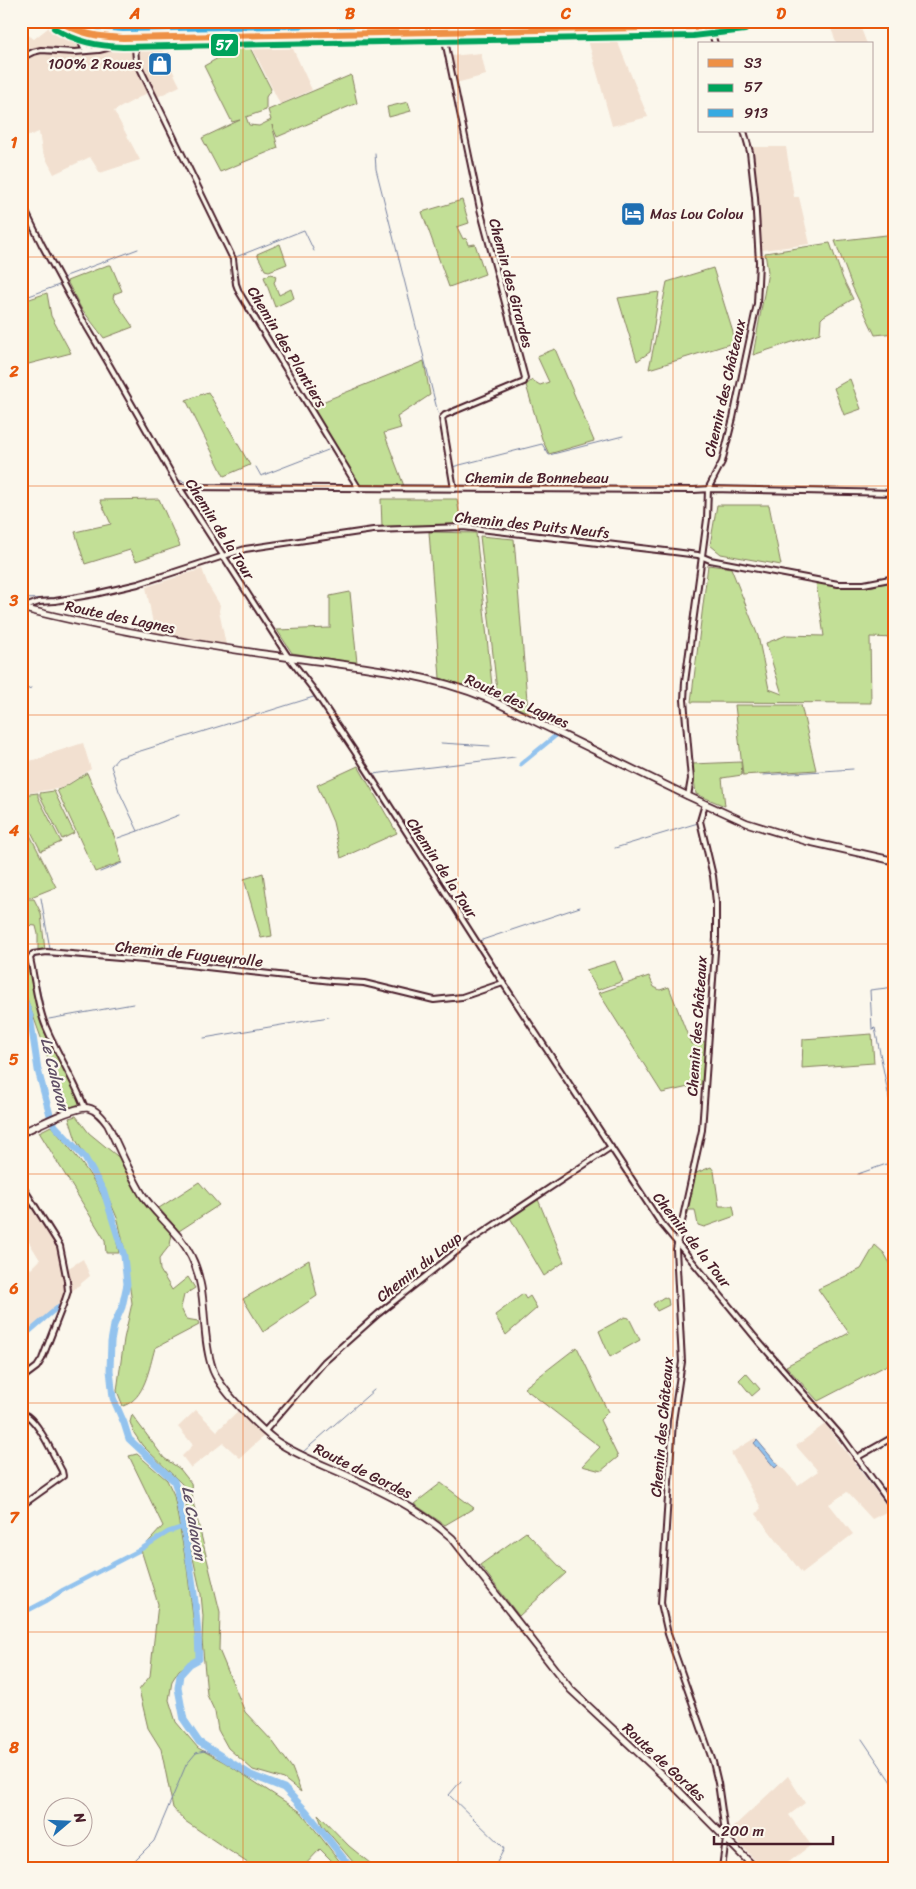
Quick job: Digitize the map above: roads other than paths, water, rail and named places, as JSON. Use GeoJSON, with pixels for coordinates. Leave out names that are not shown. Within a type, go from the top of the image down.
{"type":"FeatureCollection","features":[{"type":"Feature","properties":{"kind":"main road"},"geometry":{"type":"LineString","coordinates":[[60,21],[104,32],[144,37]]}},
{"type":"Feature","properties":{"kind":"main road"},"geometry":{"type":"LineString","coordinates":[[60,21],[67,27],[88,34],[123,38],[707,25],[744,21]]}},
{"type":"Feature","properties":{"kind":"street"},"geometry":{"type":"LineString","coordinates":[[707,25],[714,42]]}},
{"type":"Feature","properties":{"kind":"street"},"geometry":{"type":"LineString","coordinates":[[74,26],[88,34],[98,50]]}},
{"type":"Feature","properties":{"kind":"street"},"geometry":{"type":"LineString","coordinates":[[67,27],[79,37],[84,48],[88,50]]}},
{"type":"Feature","properties":{"kind":"street"},"geometry":{"type":"LineString","coordinates":[[75,52],[88,34],[104,32]]}},
{"type":"Feature","properties":{"kind":"street","name":"Chemin des Girardes"},"geometry":{"type":"LineString","coordinates":[[443,32],[480,209],[525,378],[524,382],[445,415],[442,418],[454,489]]}},
{"type":"Feature","properties":{"kind":"street"},"geometry":{"type":"LineString","coordinates":[[21,58],[41,50],[75,52],[98,50],[123,44],[135,47],[142,46],[144,37]]}},
{"type":"Feature","properties":{"kind":"street"},"geometry":{"type":"LineString","coordinates":[[88,50],[99,39],[118,40],[123,38]]}},
{"type":"Feature","properties":{"kind":"street","name":"Chemin des Plantiers"},"geometry":{"type":"LineString","coordinates":[[135,47],[136,60],[233,259],[236,284],[240,292],[359,489]]}},
{"type":"Feature","properties":{"kind":"street","name":"Chemin des Châteaux"},"geometry":{"type":"LineString","coordinates":[[688,796],[691,784],[684,700],[685,682],[707,519],[708,489],[722,462],[757,304],[759,262],[755,197],[750,152],[744,132]]}},
{"type":"Feature","properties":{"kind":"street","name":"Chemin de la Tour"},"geometry":{"type":"LineString","coordinates":[[21,202],[81,318],[179,487],[222,556],[288,657],[313,689],[361,761],[502,983],[660,1222],[758,1341],[842,1438],[895,1510]]}},
{"type":"Feature","properties":{"kind":"street","name":"Chemin de Bonnebeau"},"geometry":{"type":"LineString","coordinates":[[179,487],[708,489],[895,493]]}},
{"type":"Feature","properties":{"kind":"street","name":"Chemin des Puits Neufs"},"geometry":{"type":"LineString","coordinates":[[22,608],[39,602],[95,594],[138,584],[246,549],[373,530],[463,527],[702,557],[728,564],[838,584],[864,584],[895,578]]}},
{"type":"Feature","properties":{"kind":"street","name":"Route des Lagnes"},"geometry":{"type":"LineString","coordinates":[[22,608],[142,635],[350,665],[466,689],[747,823],[798,839],[895,861]]}},
{"type":"Feature","properties":{"kind":"street","name":"Chemin des Châteaux"},"geometry":{"type":"LineString","coordinates":[[705,804],[700,821],[713,876],[716,902],[716,938],[702,1130],[677,1242],[676,1269],[682,1362],[673,1420],[661,1603],[668,1634],[713,1762],[726,1839],[722,1868]]}},
{"type":"Feature","properties":{"kind":"street","name":"Chemin de Fugueyrolle"},"geometry":{"type":"LineString","coordinates":[[85,1108],[76,1084],[46,1027],[40,1011],[31,960],[33,954],[47,952],[144,960],[364,983],[434,1000],[462,997],[502,983]]}},
{"type":"Feature","properties":{"kind":"street"},"geometry":{"type":"LineString","coordinates":[[21,1133],[71,1111],[85,1108]]}},
{"type":"Feature","properties":{"kind":"street","name":"Route de Gordes"},"geometry":{"type":"LineString","coordinates":[[85,1108],[97,1112],[105,1120],[142,1194],[188,1250],[198,1273],[202,1290],[210,1361],[220,1383],[265,1431],[293,1451],[399,1500],[442,1529],[466,1554],[571,1690],[675,1788],[755,1868]]}},
{"type":"Feature","properties":{"kind":"street","name":"Chemin du Loup"},"geometry":{"type":"LineString","coordinates":[[265,1431],[324,1362],[378,1314],[470,1241],[611,1147]]}},
{"type":"Feature","properties":{"kind":"street"},"geometry":{"type":"LineString","coordinates":[[21,1184],[60,1246],[68,1291],[42,1359],[37,1367],[21,1379]]}},
{"type":"Feature","properties":{"kind":"street"},"geometry":{"type":"LineString","coordinates":[[21,1413],[30,1417],[43,1436],[63,1476],[21,1506]]}},
{"type":"Feature","properties":{"kind":"street"},"geometry":{"type":"LineString","coordinates":[[856,1458],[895,1436]]}},
{"type":"Feature","properties":{"kind":"water"},"geometry":{"type":"Polygon","coordinates":[[[757,1440],[778,1465],[775,1468],[754,1443],[757,1440]]]}},
{"type":"Feature","properties":{"kind":"waterway"},"geometry":{"type":"LineString","coordinates":[[237,21],[243,29],[270,29]]}},
{"type":"Feature","properties":{"kind":"waterway"},"geometry":{"type":"LineString","coordinates":[[538,25],[544,25],[547,21]]}},
{"type":"Feature","properties":{"kind":"waterway"},"geometry":{"type":"LineString","coordinates":[[545,24],[699,21]]}},
{"type":"Feature","properties":{"kind":"waterway"},"geometry":{"type":"LineString","coordinates":[[714,30],[765,21]]}},
{"type":"Feature","properties":{"kind":"waterway"},"geometry":{"type":"LineString","coordinates":[[467,26],[533,25]]}},
{"type":"Feature","properties":{"kind":"waterway"},"geometry":{"type":"LineString","coordinates":[[381,27],[457,26]]}},
{"type":"Feature","properties":{"kind":"waterway"},"geometry":{"type":"LineString","coordinates":[[274,29],[354,27]]}},
{"type":"Feature","properties":{"kind":"waterway"},"geometry":{"type":"LineString","coordinates":[[357,27],[376,27]]}},
{"type":"Feature","properties":{"kind":"waterway"},"geometry":{"type":"LineString","coordinates":[[508,36],[710,31]]}},
{"type":"Feature","properties":{"kind":"waterway"},"geometry":{"type":"LineString","coordinates":[[375,153],[376,169],[438,413]]}},
{"type":"Feature","properties":{"kind":"waterway"},"geometry":{"type":"LineString","coordinates":[[21,196],[44,245]]}},
{"type":"Feature","properties":{"kind":"waterway"},"geometry":{"type":"LineString","coordinates":[[236,257],[304,230],[314,251]]}},
{"type":"Feature","properties":{"kind":"waterway"},"geometry":{"type":"LineString","coordinates":[[64,281],[66,276],[138,249]]}},
{"type":"Feature","properties":{"kind":"waterway"},"geometry":{"type":"LineString","coordinates":[[21,299],[59,285]]}},
{"type":"Feature","properties":{"kind":"waterway"},"geometry":{"type":"LineString","coordinates":[[81,313],[142,415],[178,480],[196,485],[204,485]]}},
{"type":"Feature","properties":{"kind":"waterway"},"geometry":{"type":"LineString","coordinates":[[452,467],[542,444],[549,455],[623,436]]}},
{"type":"Feature","properties":{"kind":"waterway"},"geometry":{"type":"LineString","coordinates":[[256,467],[261,476],[328,450]]}},
{"type":"Feature","properties":{"kind":"waterway"},"geometry":{"type":"LineString","coordinates":[[21,599],[56,598],[90,593]]}},
{"type":"Feature","properties":{"kind":"waterway"},"geometry":{"type":"LineString","coordinates":[[278,637],[290,654]]}},
{"type":"Feature","properties":{"kind":"waterway"},"geometry":{"type":"LineString","coordinates":[[118,838],[138,831],[119,791],[111,766],[118,758],[320,695],[295,661]]}},
{"type":"Feature","properties":{"kind":"waterway"},"geometry":{"type":"LineString","coordinates":[[21,691],[31,688]]}},
{"type":"Feature","properties":{"kind":"waterway"},"geometry":{"type":"LineString","coordinates":[[521,764],[554,737]]}},
{"type":"Feature","properties":{"kind":"waterway"},"geometry":{"type":"LineString","coordinates":[[441,743],[490,746]]}},
{"type":"Feature","properties":{"kind":"waterway"},"geometry":{"type":"LineString","coordinates":[[373,774],[515,757]]}},
{"type":"Feature","properties":{"kind":"waterway"},"geometry":{"type":"LineString","coordinates":[[763,775],[853,769]]}},
{"type":"Feature","properties":{"kind":"waterway"},"geometry":{"type":"LineString","coordinates":[[138,831],[179,815]]}},
{"type":"Feature","properties":{"kind":"waterway"},"geometry":{"type":"LineString","coordinates":[[702,822],[713,869]]}},
{"type":"Feature","properties":{"kind":"waterway"},"geometry":{"type":"LineString","coordinates":[[615,848],[698,823]]}},
{"type":"Feature","properties":{"kind":"waterway"},"geometry":{"type":"LineString","coordinates":[[100,872],[122,863]]}},
{"type":"Feature","properties":{"kind":"waterway"},"geometry":{"type":"LineString","coordinates":[[41,898],[50,949],[102,955]]}},
{"type":"Feature","properties":{"kind":"waterway"},"geometry":{"type":"LineString","coordinates":[[479,941],[580,907]]}},
{"type":"Feature","properties":{"kind":"waterway"},"geometry":{"type":"LineString","coordinates":[[45,1016],[33,959],[39,955],[122,961]]}},
{"type":"Feature","properties":{"kind":"waterway"},"geometry":{"type":"LineString","coordinates":[[895,987],[870,990],[872,1029],[875,1028],[895,1128]]}},
{"type":"Feature","properties":{"kind":"waterway","name":"Le Calavon"},"geometry":{"type":"LineString","coordinates":[[21,991],[30,1016],[38,1070],[50,1115],[55,1126],[85,1158],[104,1192],[124,1256],[127,1284],[122,1307],[114,1325],[111,1342],[110,1370],[113,1398],[129,1439],[174,1481],[177,1490],[194,1596],[199,1659],[190,1664],[180,1675],[178,1688],[184,1720],[199,1742],[251,1775],[284,1788],[306,1811],[351,1868]]}},
{"type":"Feature","properties":{"kind":"waterway"},"geometry":{"type":"LineString","coordinates":[[49,1019],[133,1004]]}},
{"type":"Feature","properties":{"kind":"waterway"},"geometry":{"type":"LineString","coordinates":[[204,1038],[329,1017]]}},
{"type":"Feature","properties":{"kind":"waterway"},"geometry":{"type":"LineString","coordinates":[[128,1159],[146,1193],[187,1243],[196,1260]]}},
{"type":"Feature","properties":{"kind":"waterway"},"geometry":{"type":"LineString","coordinates":[[858,1174],[895,1161]]}},
{"type":"Feature","properties":{"kind":"waterway"},"geometry":{"type":"LineString","coordinates":[[681,1252],[776,1367],[847,1447],[856,1463],[895,1516]]}},
{"type":"Feature","properties":{"kind":"waterway"},"geometry":{"type":"LineString","coordinates":[[392,1305],[400,1299]]}},
{"type":"Feature","properties":{"kind":"waterway"},"geometry":{"type":"LineString","coordinates":[[21,1339],[58,1307]]}},
{"type":"Feature","properties":{"kind":"waterway"},"geometry":{"type":"LineString","coordinates":[[230,1392],[263,1426],[266,1425],[330,1354],[373,1316]]}},
{"type":"Feature","properties":{"kind":"waterway"},"geometry":{"type":"LineString","coordinates":[[207,1320],[211,1353]]}},
{"type":"Feature","properties":{"kind":"waterway"},"geometry":{"type":"LineString","coordinates":[[303,1452],[374,1390]]}},
{"type":"Feature","properties":{"kind":"waterway"},"geometry":{"type":"LineString","coordinates":[[272,1434],[293,1447],[339,1469]]}},
{"type":"Feature","properties":{"kind":"waterway"},"geometry":{"type":"LineString","coordinates":[[377,1486],[414,1505],[423,1512]]}},
{"type":"Feature","properties":{"kind":"waterway"},"geometry":{"type":"LineString","coordinates":[[21,1614],[138,1551],[168,1532],[183,1527]]}},
{"type":"Feature","properties":{"kind":"waterway"},"geometry":{"type":"LineString","coordinates":[[473,1560],[492,1584]]}},
{"type":"Feature","properties":{"kind":"waterway"},"geometry":{"type":"LineString","coordinates":[[571,1686],[577,1692]]}},
{"type":"Feature","properties":{"kind":"waterway"},"geometry":{"type":"LineString","coordinates":[[862,1739],[895,1788]]}},
{"type":"Feature","properties":{"kind":"waterway"},"geometry":{"type":"LineString","coordinates":[[127,1868],[154,1841],[186,1765],[196,1753],[204,1751],[213,1754],[217,1752]]}},
{"type":"Feature","properties":{"kind":"waterway"},"geometry":{"type":"LineString","coordinates":[[461,1781],[449,1795],[504,1849],[494,1868]]}},
{"type":"Feature","properties":{"kind":"waterway"},"geometry":{"type":"LineString","coordinates":[[708,1817],[724,1832]]}},
{"type":"Feature","properties":{"kind":"waterway"},"geometry":{"type":"LineString","coordinates":[[733,1842],[759,1868]]}},
{"type":"Feature","properties":{"kind":"place","name":"100% 2 Roues"},"geometry":{"type":"Point","coordinates":[160,64]}},
{"type":"Feature","properties":{"kind":"place","name":"Mas Lou Colou"},"geometry":{"type":"Point","coordinates":[633,214]}}]}
